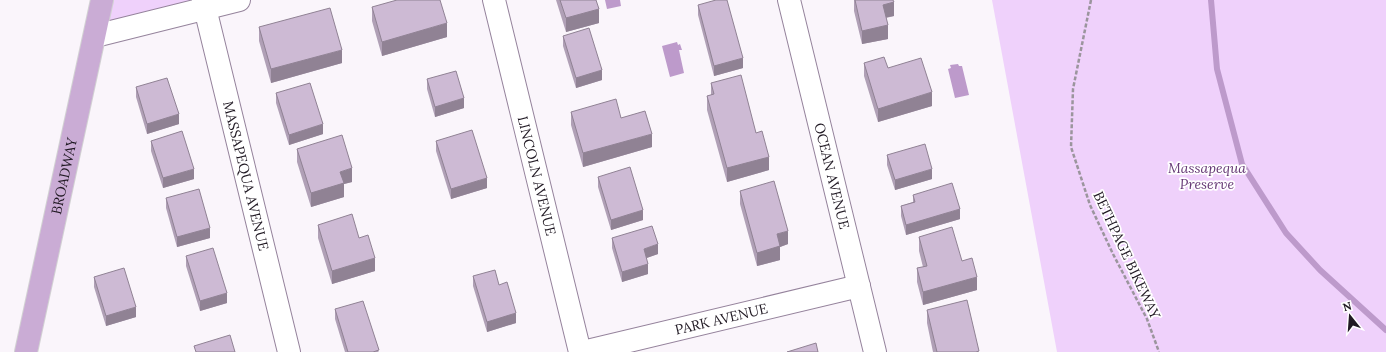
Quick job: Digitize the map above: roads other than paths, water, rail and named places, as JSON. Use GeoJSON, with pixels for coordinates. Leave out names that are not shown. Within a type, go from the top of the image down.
{"type":"FeatureCollection","features":[{"type":"Feature","properties":{"kind":"main road","name":"BROADWAY"},"geometry":{"type":"LineString","coordinates":[[26,352],[102,0]]}},
{"type":"Feature","properties":{"kind":"street"},"geometry":{"type":"LineString","coordinates":[[95,36],[204,4],[239,0]]}},
{"type":"Feature","properties":{"kind":"street","name":"LINCOLN AVENUE"},"geometry":{"type":"LineString","coordinates":[[494,0],[582,352]]}},
{"type":"Feature","properties":{"kind":"street","name":"OCEAN AVENUE"},"geometry":{"type":"LineString","coordinates":[[789,0],[875,352]]}},
{"type":"Feature","properties":{"kind":"street","name":"MASSAPEQUA AVENUE"},"geometry":{"type":"LineString","coordinates":[[204,4],[289,352]]}},
{"type":"Feature","properties":{"kind":"street","name":"PARK AVENUE"},"geometry":{"type":"LineString","coordinates":[[582,352],[859,286]]}},
{"type":"Feature","properties":{"kind":"waterway"},"geometry":{"type":"LineString","coordinates":[[1211,0],[1217,69],[1242,164],[1286,233],[1320,270],[1386,330]]}},
{"type":"Feature","properties":{"kind":"park label","name":"Massapequa Preserve"},"geometry":{"type":"Point","coordinates":[1207,176]}}]}
